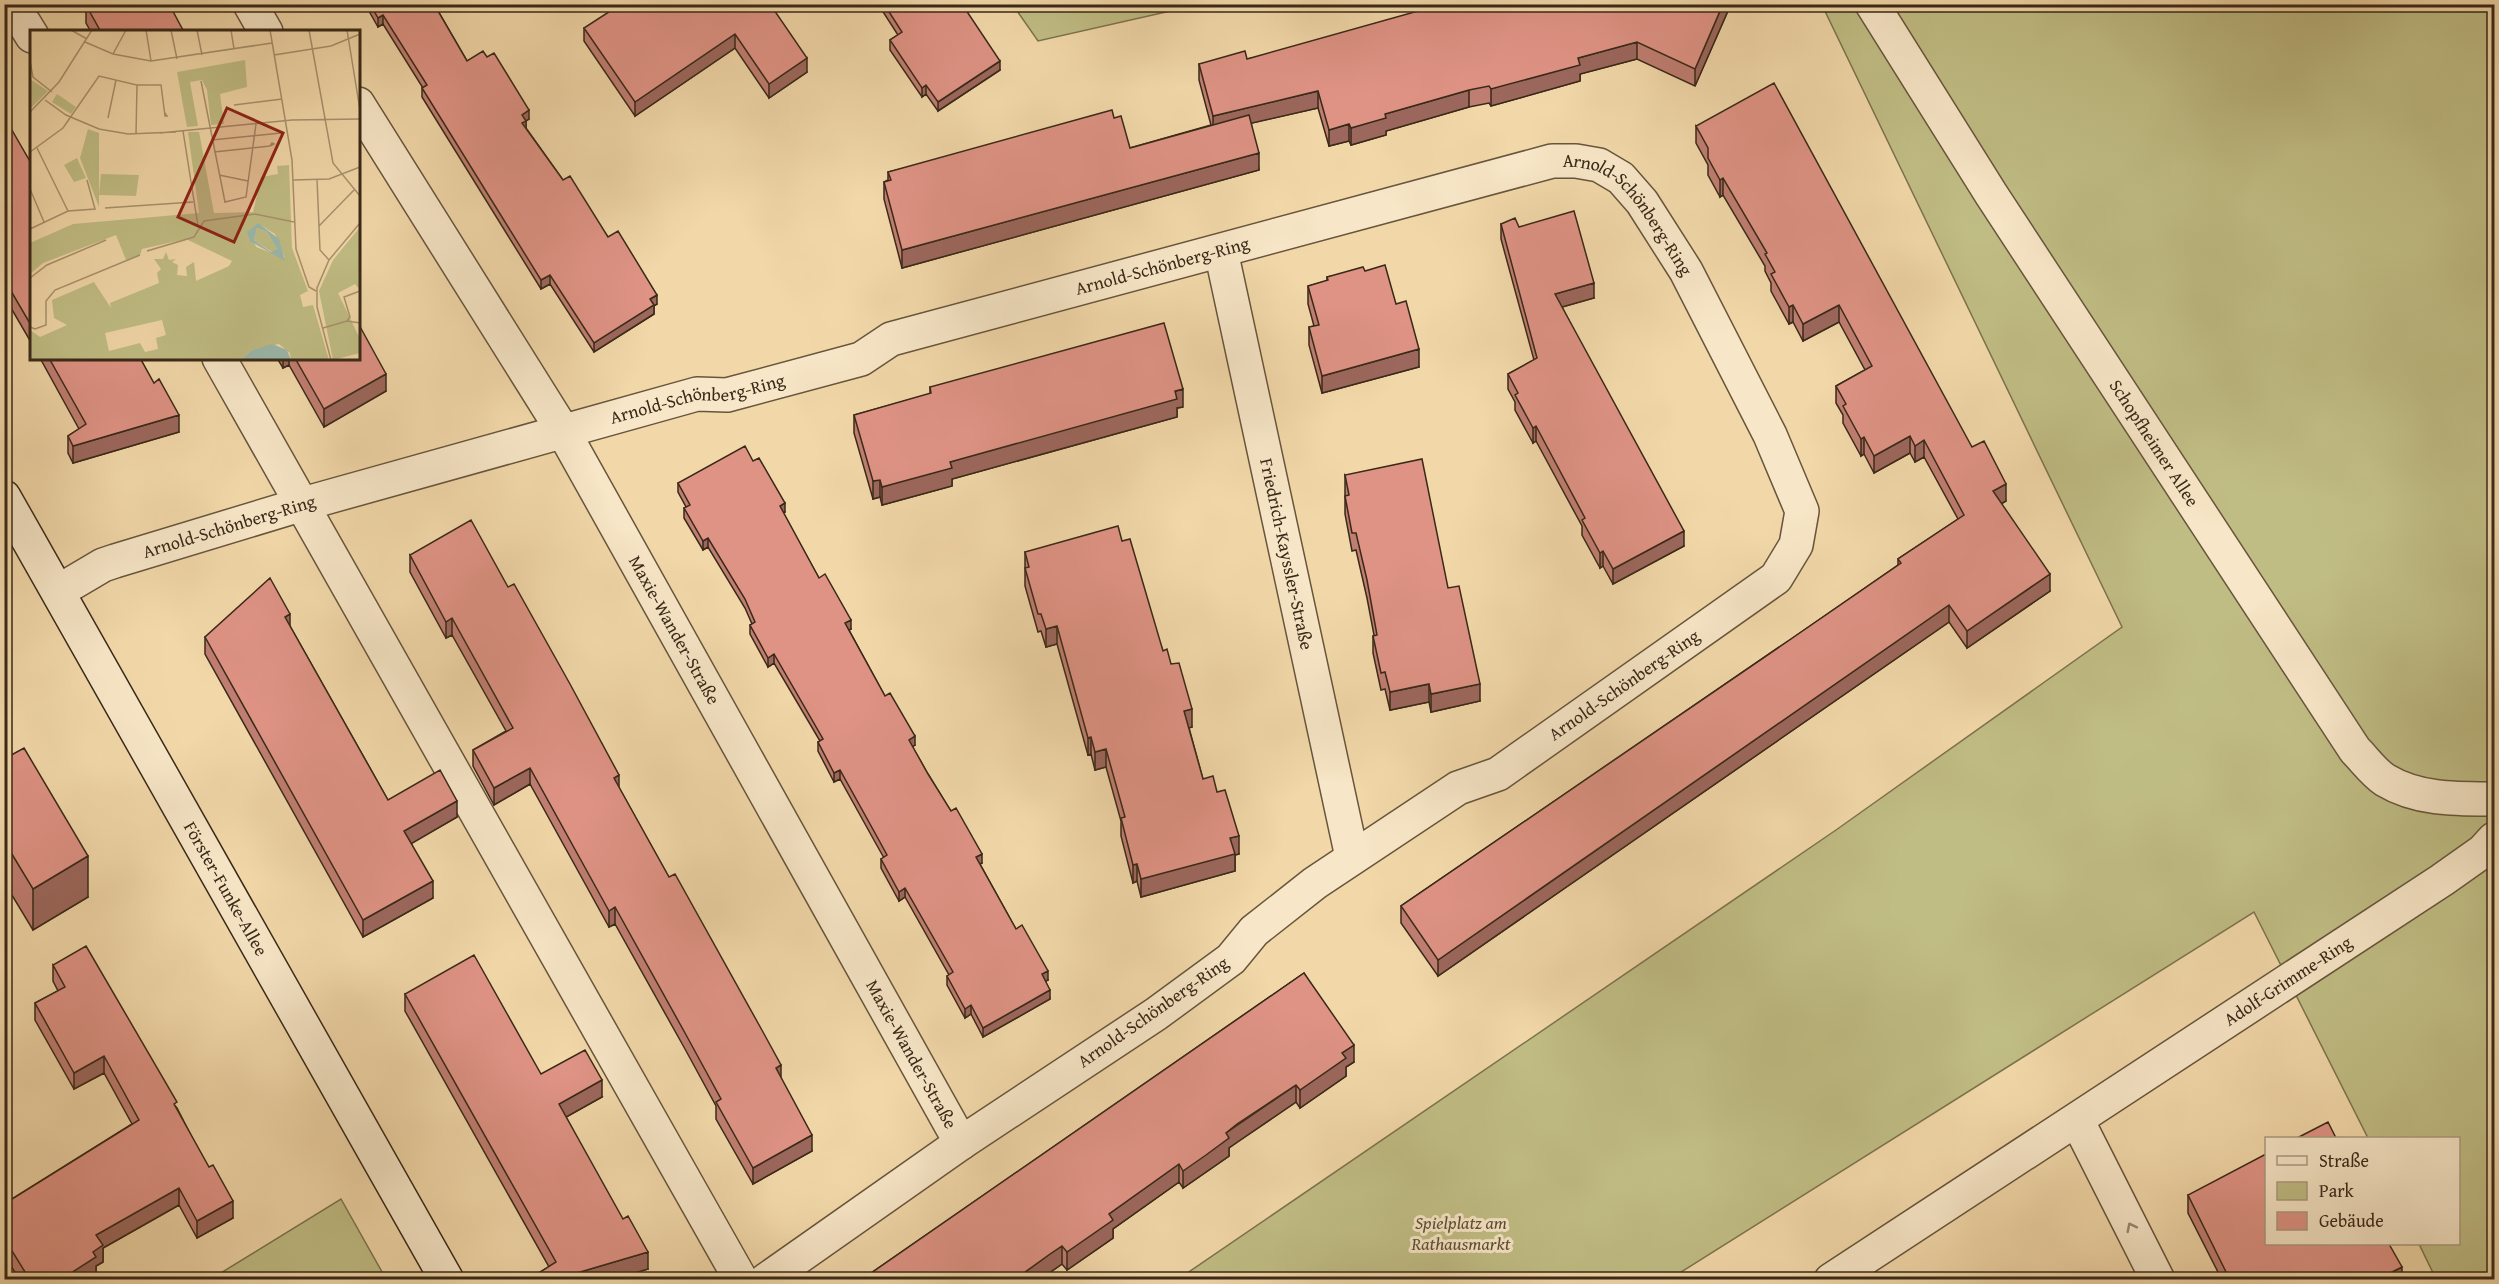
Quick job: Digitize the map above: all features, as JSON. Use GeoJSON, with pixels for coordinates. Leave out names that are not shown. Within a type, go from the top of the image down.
{"type":"FeatureCollection","features":[{"type":"Feature","properties":{"kind":"street"},"geometry":{"type":"LineString","coordinates":[[250,4],[265,30]]}},
{"type":"Feature","properties":{"kind":"street","name":"Schopfheimer Allee"},"geometry":{"type":"LineString","coordinates":[[1872,4],[1990,194],[2355,750],[2385,780],[2414,791],[2438,799],[2494,799]]}},
{"type":"Feature","properties":{"kind":"street","name":"Maxie-Wander-Straße"},"geometry":{"type":"LineString","coordinates":[[363,118],[563,431],[961,1143]]}},
{"type":"Feature","properties":{"kind":"street","name":"Arnold-Schönberg-Ring"},"geometry":{"type":"LineString","coordinates":[[59,591],[102,565],[303,504],[697,394],[728,395],[861,359],[891,339],[1552,161],[1576,161],[1599,165],[1621,178],[1642,202],[1686,271],[1770,435],[1802,511],[1796,545],[1776,579],[1498,774],[1458,788],[1352,857],[1254,930],[1231,959],[1165,1007],[961,1143],[766,1280]]}},
{"type":"Feature","properties":{"kind":"street","name":"Friedrich-Kayssler-Straße"},"geometry":{"type":"LineString","coordinates":[[1221,251],[1352,857]]}},
{"type":"Feature","properties":{"kind":"street"},"geometry":{"type":"LineString","coordinates":[[220,360],[741,1280]]}},
{"type":"Feature","properties":{"kind":"street","name":"Förster-Funke-Allee"},"geometry":{"type":"LineString","coordinates":[[4,497],[447,1280]]}},
{"type":"Feature","properties":{"kind":"street","name":"Adolf-Grimme-Ring"},"geometry":{"type":"LineString","coordinates":[[1831,1280],[2442,880],[2483,851],[2494,839]]}},
{"type":"Feature","properties":{"kind":"street"},"geometry":{"type":"LineString","coordinates":[[2077,1120],[2158,1280]]}},
{"type":"Feature","properties":{"kind":"green space"},"geometry":{"type":"Polygon","coordinates":[[[1013,5],[1197,5],[1038,41],[1013,5]]]}},
{"type":"Feature","properties":{"kind":"green space","name":"Spielplatz am Rathausmarkt"},"geometry":{"type":"Polygon","coordinates":[[[1822,5],[2494,5],[2494,1279],[2436,1279],[2419,1245],[2460,1245],[2460,1137],[2367,1137],[2254,912],[1670,1279],[1177,1280],[1836,830],[2122,627],[1822,5]]]}},
{"type":"Feature","properties":{"kind":"green space"},"geometry":{"type":"Polygon","coordinates":[[[341,1199],[386,1279],[211,1279],[341,1199]]]}},
{"type":"Feature","properties":{"kind":"building"},"geometry":{"type":"Polygon","coordinates":[[[169,4],[183,30],[100,30],[86,5],[169,4]]]}},
{"type":"Feature","properties":{"kind":"building"},"geometry":{"type":"Polygon","coordinates":[[[370,4],[434,4],[467,61],[483,51],[487,57],[494,53],[529,110],[522,115],[526,121],[522,123],[563,180],[570,176],[608,237],[618,231],[657,295],[650,299],[654,305],[594,343],[550,275],[541,280],[422,88],[427,85],[383,15],[378,18],[370,4]]]}},
{"type":"Feature","properties":{"kind":"building"},"geometry":{"type":"Polygon","coordinates":[[[621,4],[770,4],[807,58],[769,84],[735,34],[635,102],[584,28],[621,4]]]}},
{"type":"Feature","properties":{"kind":"building"},"geometry":{"type":"Polygon","coordinates":[[[884,4],[962,4],[1000,61],[938,102],[926,85],[922,88],[890,40],[902,32],[884,4]]]}},
{"type":"Feature","properties":{"kind":"building"},"geometry":{"type":"Polygon","coordinates":[[[1443,4],[1539,4],[1540,6],[1546,4],[1723,4],[1695,69],[1637,42],[1578,58],[1580,65],[1491,89],[1489,86],[1469,90],[1385,114],[1386,118],[1351,128],[1349,124],[1329,130],[1318,91],[1213,116],[1199,64],[1245,51],[1247,59],[1443,4]]]}},
{"type":"Feature","properties":{"kind":"building"},"geometry":{"type":"Polygon","coordinates":[[[1774,83],[1972,447],[1984,441],[2006,484],[1993,491],[2050,574],[1967,631],[1949,605],[1438,960],[1401,906],[1901,563],[1898,559],[1964,515],[1924,440],[1915,446],[1910,436],[1874,456],[1864,437],[1861,439],[1843,406],[1846,404],[1836,386],[1872,366],[1839,305],[1803,324],[1793,305],[1789,307],[1771,274],[1775,272],[1765,254],[1767,253],[1723,178],[1720,180],[1708,158],[1708,148],[1696,126],[1774,83]]]}},
{"type":"Feature","properties":{"kind":"building"},"geometry":{"type":"Polygon","coordinates":[[[1112,110],[1114,118],[1121,116],[1130,148],[1249,115],[1259,153],[902,250],[884,182],[891,180],[888,172],[1112,110]]]}},
{"type":"Feature","properties":{"kind":"building"},"geometry":{"type":"Polygon","coordinates":[[[5,118],[30,162],[30,324],[4,279],[5,118]]]}},
{"type":"Feature","properties":{"kind":"building"},"geometry":{"type":"Polygon","coordinates":[[[1574,211],[1594,283],[1555,294],[1684,531],[1613,569],[1603,551],[1600,553],[1582,520],[1585,518],[1536,426],[1533,428],[1515,395],[1518,393],[1508,374],[1537,358],[1501,224],[1515,218],[1519,227],[1574,211]]]}},
{"type":"Feature","properties":{"kind":"building"},"geometry":{"type":"Polygon","coordinates":[[[1385,265],[1396,304],[1406,301],[1419,349],[1322,376],[1309,327],[1319,325],[1308,286],[1328,280],[1327,277],[1363,267],[1365,271],[1385,265]]]}},
{"type":"Feature","properties":{"kind":"building"},"geometry":{"type":"Polygon","coordinates":[[[1164,323],[1183,389],[1175,391],[1177,399],[950,462],[952,468],[882,487],[880,480],[873,481],[854,415],[931,393],[930,387],[1164,323]]]}},
{"type":"Feature","properties":{"kind":"building"},"geometry":{"type":"Polygon","coordinates":[[[360,327],[386,374],[324,409],[296,360],[360,360],[360,327]]]}},
{"type":"Feature","properties":{"kind":"building"},"geometry":{"type":"Polygon","coordinates":[[[50,360],[141,360],[154,383],[159,379],[179,415],[73,446],[68,436],[86,424],[50,360]]]}},
{"type":"Feature","properties":{"kind":"building"},"geometry":{"type":"Polygon","coordinates":[[[745,446],[753,461],[759,458],[785,503],[780,506],[819,578],[825,574],[851,620],[845,623],[885,696],[890,693],[915,736],[909,740],[928,774],[951,811],[956,808],[982,854],[976,857],[1016,929],[1022,925],[1048,971],[1042,974],[1050,990],[983,1028],[971,1005],[965,1009],[947,976],[953,972],[905,888],[899,892],[881,859],[887,855],[840,770],[834,773],[818,742],[823,739],[774,654],[768,658],[750,625],[755,622],[745,599],[708,538],[703,541],[684,508],[690,505],[678,483],[745,446]]]}},
{"type":"Feature","properties":{"kind":"building"},"geometry":{"type":"Polygon","coordinates":[[[1422,459],[1448,588],[1459,586],[1480,684],[1431,694],[1429,684],[1390,692],[1385,672],[1381,673],[1373,636],[1377,635],[1356,533],[1352,533],[1345,496],[1349,495],[1345,475],[1422,459]]]}},
{"type":"Feature","properties":{"kind":"building"},"geometry":{"type":"Polygon","coordinates":[[[471,520],[508,587],[514,584],[619,775],[614,778],[669,877],[675,874],[763,1032],[781,1065],[776,1068],[812,1135],[753,1168],[716,1102],[721,1099],[615,907],[609,911],[530,768],[494,788],[473,750],[513,728],[452,618],[446,622],[410,555],[471,520]]]}},
{"type":"Feature","properties":{"kind":"building"},"geometry":{"type":"Polygon","coordinates":[[[1118,526],[1122,541],[1130,539],[1163,651],[1167,649],[1171,664],[1179,663],[1192,709],[1184,711],[1203,779],[1213,776],[1217,792],[1225,790],[1239,836],[1230,838],[1235,854],[1141,879],[1137,864],[1133,865],[1121,818],[1125,817],[1106,749],[1095,752],[1091,737],[1088,738],[1057,626],[1046,629],[1041,614],[1038,614],[1025,568],[1029,567],[1025,552],[1118,526]]]}},
{"type":"Feature","properties":{"kind":"building"},"geometry":{"type":"Polygon","coordinates":[[[270,578],[290,614],[285,617],[388,800],[440,770],[457,801],[404,831],[433,881],[363,920],[205,637],[270,578]]]}},
{"type":"Feature","properties":{"kind":"building"},"geometry":{"type":"Polygon","coordinates":[[[24,748],[88,856],[33,889],[4,841],[4,759],[24,748]]]}},
{"type":"Feature","properties":{"kind":"building"},"geometry":{"type":"Polygon","coordinates":[[[86,946],[177,1102],[174,1104],[209,1167],[213,1165],[233,1201],[197,1221],[179,1188],[96,1235],[103,1245],[93,1252],[96,1257],[60,1280],[30,1280],[4,1238],[4,1204],[139,1120],[104,1056],[74,1073],[35,1003],[65,987],[53,965],[86,946]]]}},
{"type":"Feature","properties":{"kind":"building"},"geometry":{"type":"Polygon","coordinates":[[[474,955],[541,1074],[585,1050],[602,1080],[559,1104],[623,1219],[628,1216],[648,1252],[553,1280],[540,1280],[537,1274],[556,1262],[405,994],[474,955]]]}},
{"type":"Feature","properties":{"kind":"building"},"geometry":{"type":"Polygon","coordinates":[[[1304,973],[1354,1045],[1342,1053],[1346,1058],[1300,1090],[1296,1085],[1237,1124],[1226,1133],[1229,1138],[1183,1171],[1179,1164],[1109,1214],[1113,1220],[1067,1252],[1062,1246],[1014,1280],[861,1280],[1304,973]]]}},
{"type":"Feature","properties":{"kind":"building"},"geometry":{"type":"Polygon","coordinates":[[[2328,1122],[2336,1137],[2299,1137],[2328,1122]]]}},
{"type":"Feature","properties":{"kind":"building"},"geometry":{"type":"Polygon","coordinates":[[[2265,1155],[2265,1245],[2390,1245],[2402,1267],[2384,1276],[2385,1280],[2230,1280],[2188,1195],[2265,1155]]]}}]}
